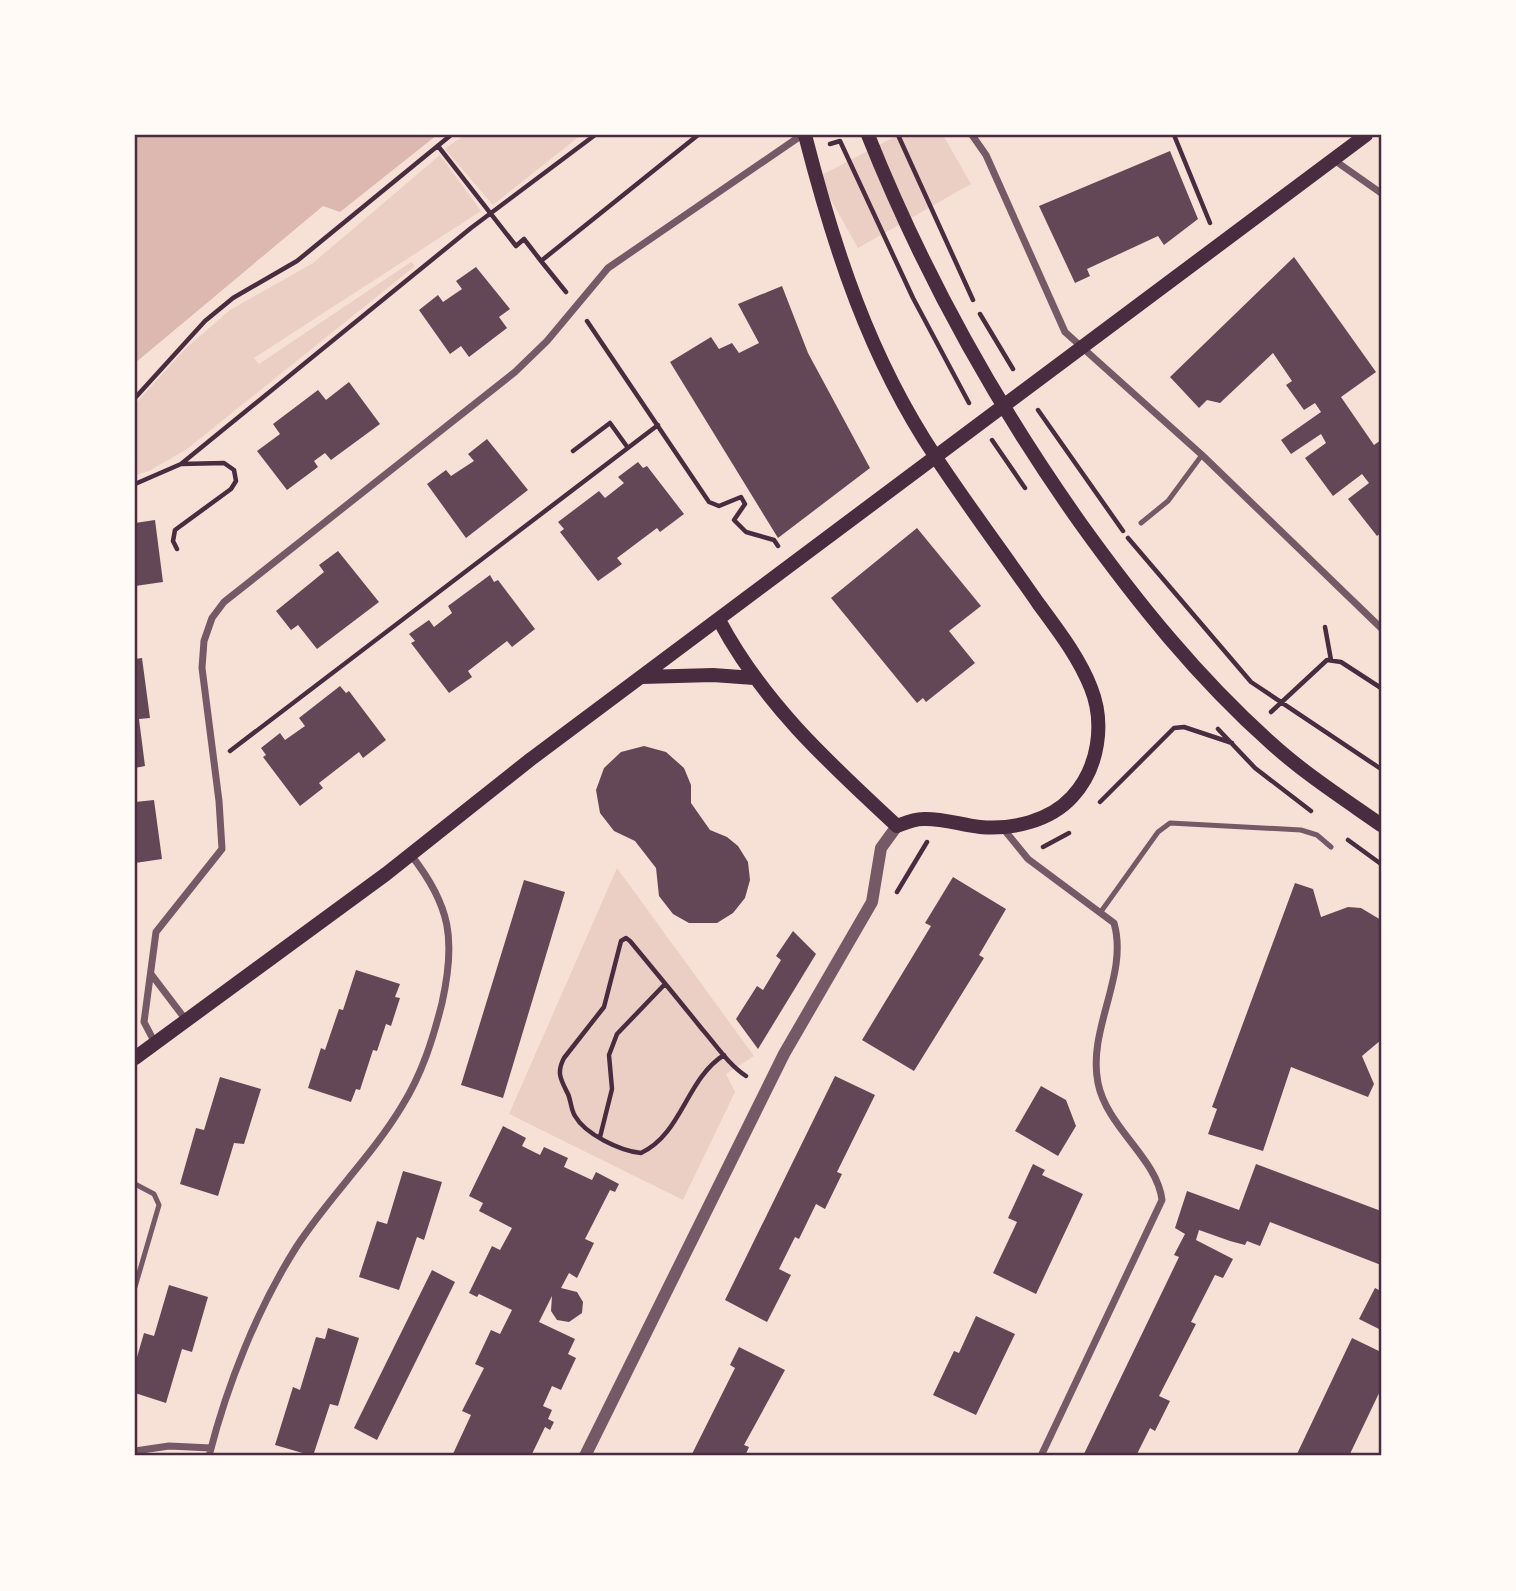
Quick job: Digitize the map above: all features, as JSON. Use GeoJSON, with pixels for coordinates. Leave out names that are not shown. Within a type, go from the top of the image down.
{"type":"FeatureCollection","features":[{"type":"Feature","properties":{"kind":"main road"},"geometry":{"type":"LineString","coordinates":[[719,620],[754,678],[829,763],[897,826],[921,819],[981,827],[1026,823],[1058,809],[1083,782],[1094,758],[1098,721],[1092,689],[1062,635],[934,455],[893,388],[853,298],[834,244],[803,135]]}},
{"type":"Feature","properties":{"kind":"main road"},"geometry":{"type":"LineString","coordinates":[[868,135],[899,212],[954,326],[1023,442],[1112,567],[1171,642],[1271,744],[1381,825]]}},
{"type":"Feature","properties":{"kind":"main road"},"geometry":{"type":"LineString","coordinates":[[135,1058],[411,855],[642,677],[1366,135]]}},
{"type":"Feature","properties":{"kind":"main road"},"geometry":{"type":"LineString","coordinates":[[642,677],[713,675],[754,678]]}},
{"type":"Feature","properties":{"kind":"street"},"geometry":{"type":"LineString","coordinates":[[155,1043],[144,1022],[156,932],[222,849],[203,655],[212,618],[224,602],[515,372],[608,268],[803,135]]}},
{"type":"Feature","properties":{"kind":"street"},"geometry":{"type":"LineString","coordinates":[[972,135],[986,155],[1065,332],[1202,456],[1381,628]]}},
{"type":"Feature","properties":{"kind":"street"},"geometry":{"type":"LineString","coordinates":[[1334,160],[1381,193]]}},
{"type":"Feature","properties":{"kind":"street"},"geometry":{"type":"LineString","coordinates":[[585,1456],[784,1054],[872,902],[880,848],[897,826]]}},
{"type":"Feature","properties":{"kind":"street"},"geometry":{"type":"LineString","coordinates":[[1002,827],[1021,852],[1114,923],[1119,939],[1103,1013],[1098,1083],[1121,1131],[1154,1175],[1162,1200],[1041,1456]]}},
{"type":"Feature","properties":{"kind":"street"},"geometry":{"type":"LineString","coordinates":[[135,1451],[169,1446],[210,1452],[251,1339],[296,1249],[388,1128],[427,1056],[446,985],[450,932],[445,911],[431,880],[411,855]]}},
{"type":"Feature","properties":{"kind":"street"},"geometry":{"type":"LineString","coordinates":[[150,973],[187,1020]]}},
{"type":"Feature","properties":{"kind":"lane"},"geometry":{"type":"LineString","coordinates":[[1141,523],[1168,501],[1202,456]]}},
{"type":"Feature","properties":{"kind":"lane"},"geometry":{"type":"LineString","coordinates":[[1100,912],[1158,832],[1170,823],[1301,830],[1317,835],[1331,847]]}},
{"type":"Feature","properties":{"kind":"lane"},"geometry":{"type":"LineString","coordinates":[[135,1184],[154,1194],[159,1205],[135,1287]]}},
{"type":"Feature","properties":{"kind":"path"},"geometry":{"type":"LineString","coordinates":[[135,398],[205,321],[233,298],[297,261],[451,135]]}},
{"type":"Feature","properties":{"kind":"path"},"geometry":{"type":"LineString","coordinates":[[135,484],[181,464],[490,213],[595,135]]}},
{"type":"Feature","properties":{"kind":"path"},"geometry":{"type":"LineString","coordinates":[[541,261],[698,135]]}},
{"type":"Feature","properties":{"kind":"path"},"geometry":{"type":"LineString","coordinates":[[898,135],[924,198],[977,309],[1016,374]]}},
{"type":"Feature","properties":{"kind":"path"},"geometry":{"type":"LineString","coordinates":[[1174,135],[1219,243]]}},
{"type":"Feature","properties":{"kind":"path"},"geometry":{"type":"LineString","coordinates":[[438,146],[516,246],[524,239],[576,306],[709,502],[719,506],[741,497],[745,504],[734,520],[746,532],[774,540],[792,565]]}},
{"type":"Feature","properties":{"kind":"path"},"geometry":{"type":"LineString","coordinates":[[1036,407],[1082,477],[1128,538],[1251,682],[1381,769]]}},
{"type":"Feature","properties":{"kind":"path"},"geometry":{"type":"LineString","coordinates":[[573,451],[610,423],[628,448]]}},
{"type":"Feature","properties":{"kind":"path"},"geometry":{"type":"LineString","coordinates":[[214,764],[658,425]]}},
{"type":"Feature","properties":{"kind":"path"},"geometry":{"type":"LineString","coordinates":[[177,549],[173,536],[175,530],[231,489],[236,481],[234,470],[224,463],[181,464]]}},
{"type":"Feature","properties":{"kind":"path"},"geometry":{"type":"LineString","coordinates":[[1325,627],[1331,660]]}},
{"type":"Feature","properties":{"kind":"path"},"geometry":{"type":"LineString","coordinates":[[1264,719],[1312,672],[1331,660],[1341,662],[1381,688]]}},
{"type":"Feature","properties":{"kind":"path"},"geometry":{"type":"LineString","coordinates":[[1090,812],[1174,728],[1184,727],[1231,744],[1238,741]]}},
{"type":"Feature","properties":{"kind":"path"},"geometry":{"type":"LineString","coordinates":[[872,902],[895,896],[939,820]]}},
{"type":"Feature","properties":{"kind":"path"},"geometry":{"type":"LineString","coordinates":[[1021,852],[1056,842],[1072,831]]}},
{"type":"Feature","properties":{"kind":"path"},"geometry":{"type":"LineString","coordinates":[[724,1055],[705,1069],[664,1137],[652,1148],[633,1152],[586,1129],[574,1115],[560,1079],[559,1068],[604,1007],[621,941],[630,941],[724,1055],[746,1076]]}},
{"type":"Feature","properties":{"kind":"path"},"geometry":{"type":"LineString","coordinates":[[600,1137],[611,1096],[609,1055],[617,1034],[665,984]]}},
{"type":"Feature","properties":{"kind":"shaded area"},"geometry":{"type":"Polygon","coordinates":[[[135,135],[437,135],[340,212],[323,206],[135,363],[135,135]]]}},
{"type":"Feature","properties":{"kind":"shaded area"},"geometry":{"type":"Polygon","coordinates":[[[464,135],[581,135],[493,205],[445,149],[464,135]]]}},
{"type":"Feature","properties":{"kind":"shaded area"},"geometry":{"type":"Polygon","coordinates":[[[898,135],[943,135],[971,184],[858,248],[818,177],[898,135]]]}},
{"type":"Feature","properties":{"kind":"shaded area"},"geometry":{"type":"Polygon","coordinates":[[[440,155],[481,211],[254,358],[259,364],[411,262],[415,266],[187,449],[149,471],[135,475],[135,404],[186,348],[230,310],[313,263],[440,155]]]}},
{"type":"Feature","properties":{"kind":"shaded area"},"geometry":{"type":"Polygon","coordinates":[[[617,868],[754,1056],[726,1074],[735,1092],[683,1200],[509,1114],[617,868]]]}},
{"type":"Feature","properties":{"kind":"building"},"geometry":{"type":"Polygon","coordinates":[[[1170,151],[1198,219],[1164,245],[1158,236],[1087,269],[1090,276],[1075,283],[1039,206],[1170,151]]]}},
{"type":"Feature","properties":{"kind":"building"},"geometry":{"type":"Polygon","coordinates":[[[1294,257],[1376,372],[1341,397],[1374,445],[1381,440],[1381,533],[1377,536],[1348,499],[1369,483],[1362,474],[1333,496],[1305,458],[1326,443],[1321,434],[1291,454],[1281,440],[1321,412],[1315,403],[1304,410],[1286,385],[1292,381],[1273,353],[1220,403],[1207,400],[1199,408],[1170,377],[1294,257]]]}},
{"type":"Feature","properties":{"kind":"building"},"geometry":{"type":"Polygon","coordinates":[[[476,267],[510,309],[499,317],[507,328],[469,357],[461,346],[450,354],[419,310],[438,295],[443,302],[462,289],[456,281],[476,267]]]}},
{"type":"Feature","properties":{"kind":"building"},"geometry":{"type":"Polygon","coordinates":[[[782,286],[808,353],[870,468],[778,538],[670,362],[711,337],[719,349],[732,343],[739,353],[759,343],[738,304],[782,286]]]}},
{"type":"Feature","properties":{"kind":"building"},"geometry":{"type":"Polygon","coordinates":[[[349,382],[380,424],[331,460],[325,453],[314,461],[318,467],[287,490],[257,451],[280,434],[273,424],[318,390],[326,400],[349,382]]]}},
{"type":"Feature","properties":{"kind":"building"},"geometry":{"type":"Polygon","coordinates":[[[487,439],[528,490],[466,538],[427,484],[446,470],[451,476],[474,461],[468,454],[487,439]]]}},
{"type":"Feature","properties":{"kind":"building"},"geometry":{"type":"Polygon","coordinates":[[[638,462],[643,468],[647,466],[684,514],[660,532],[657,528],[617,558],[622,564],[598,581],[560,532],[564,529],[558,522],[599,491],[605,498],[624,483],[618,477],[638,462]]]}},
{"type":"Feature","properties":{"kind":"building"},"geometry":{"type":"Polygon","coordinates":[[[155,520],[163,582],[135,586],[135,523],[155,520]]]}},
{"type":"Feature","properties":{"kind":"building"},"geometry":{"type":"Polygon","coordinates":[[[917,528],[981,606],[949,631],[975,663],[926,702],[923,698],[917,703],[831,598],[917,528]]]}},
{"type":"Feature","properties":{"kind":"building"},"geometry":{"type":"Polygon","coordinates":[[[338,551],[379,602],[317,649],[298,625],[291,630],[276,611],[324,572],[319,565],[338,551]]]}},
{"type":"Feature","properties":{"kind":"building"},"geometry":{"type":"Polygon","coordinates":[[[490,575],[494,582],[498,580],[535,629],[512,647],[507,641],[468,671],[472,677],[449,693],[411,643],[415,641],[409,634],[429,620],[434,627],[452,613],[448,606],[490,575]]]}},
{"type":"Feature","properties":{"kind":"building"},"geometry":{"type":"Polygon","coordinates":[[[142,658],[150,718],[139,719],[145,766],[135,768],[135,659],[142,658]]]}},
{"type":"Feature","properties":{"kind":"building"},"geometry":{"type":"Polygon","coordinates":[[[340,686],[346,693],[349,691],[386,740],[363,758],[359,752],[319,783],[323,788],[300,806],[263,757],[266,755],[261,748],[280,733],[285,740],[305,726],[299,718],[340,686]]]}},
{"type":"Feature","properties":{"kind":"building"},"geometry":{"type":"Polygon","coordinates":[[[644,746],[666,752],[684,768],[691,785],[691,803],[710,830],[727,837],[738,846],[748,862],[750,880],[745,898],[733,913],[717,923],[689,923],[673,914],[659,896],[656,868],[635,841],[614,831],[600,813],[596,790],[604,768],[621,752],[644,746]]]}},
{"type":"Feature","properties":{"kind":"building"},"geometry":{"type":"Polygon","coordinates":[[[154,800],[162,859],[135,863],[135,802],[154,800]]]}},
{"type":"Feature","properties":{"kind":"building"},"geometry":{"type":"Polygon","coordinates":[[[953,877],[1006,909],[979,955],[984,958],[914,1071],[862,1040],[931,926],[925,923],[953,877]]]}},
{"type":"Feature","properties":{"kind":"building"},"geometry":{"type":"Polygon","coordinates":[[[524,880],[565,892],[503,1098],[461,1085],[524,880]]]}},
{"type":"Feature","properties":{"kind":"building"},"geometry":{"type":"Polygon","coordinates":[[[1295,883],[1313,889],[1321,917],[1348,907],[1361,908],[1381,920],[1381,1040],[1362,1056],[1374,1084],[1368,1097],[1291,1067],[1263,1151],[1208,1134],[1217,1109],[1212,1107],[1295,883]]]}},
{"type":"Feature","properties":{"kind":"building"},"geometry":{"type":"Polygon","coordinates":[[[793,931],[816,954],[758,1049],[736,1019],[757,986],[763,990],[781,960],[776,956],[793,931]]]}},
{"type":"Feature","properties":{"kind":"building"},"geometry":{"type":"Polygon","coordinates":[[[356,970],[400,984],[395,997],[400,998],[391,1026],[386,1024],[377,1051],[373,1050],[360,1090],[356,1089],[351,1102],[308,1088],[321,1048],[325,1050],[339,1009],[343,1010],[356,970]]]}},
{"type":"Feature","properties":{"kind":"building"},"geometry":{"type":"Polygon","coordinates":[[[835,1076],[875,1095],[837,1172],[842,1174],[825,1209],[816,1204],[799,1239],[795,1237],[779,1269],[791,1275],[767,1322],[725,1300],[835,1076]]]}},
{"type":"Feature","properties":{"kind":"building"},"geometry":{"type":"Polygon","coordinates":[[[220,1077],[261,1089],[244,1144],[234,1143],[218,1196],[180,1184],[196,1128],[204,1130],[220,1077]]]}},
{"type":"Feature","properties":{"kind":"building"},"geometry":{"type":"Polygon","coordinates":[[[1041,1086],[1066,1100],[1076,1126],[1058,1156],[1015,1131],[1041,1086]]]}},
{"type":"Feature","properties":{"kind":"building"},"geometry":{"type":"Polygon","coordinates":[[[503,1126],[526,1138],[522,1146],[540,1155],[544,1147],[568,1158],[564,1167],[592,1180],[596,1172],[619,1184],[615,1192],[610,1190],[585,1239],[594,1243],[577,1278],[569,1273],[561,1288],[577,1292],[583,1302],[582,1313],[569,1322],[557,1320],[551,1311],[552,1296],[539,1322],[575,1339],[568,1354],[576,1358],[561,1390],[552,1386],[543,1406],[552,1410],[548,1419],[554,1422],[550,1430],[545,1427],[531,1456],[452,1456],[471,1415],[462,1411],[484,1368],[475,1364],[491,1330],[500,1334],[512,1310],[479,1294],[477,1297],[469,1293],[492,1246],[500,1250],[512,1228],[479,1211],[483,1203],[469,1196],[503,1126]]]}},
{"type":"Feature","properties":{"kind":"building"},"geometry":{"type":"Polygon","coordinates":[[[1033,1164],[1045,1170],[1042,1175],[1083,1194],[1036,1294],[993,1273],[1017,1222],[1008,1218],[1033,1164]]]}},
{"type":"Feature","properties":{"kind":"building"},"geometry":{"type":"Polygon","coordinates":[[[1256,1164],[1381,1211],[1381,1265],[1270,1222],[1260,1246],[1247,1241],[1245,1245],[1199,1230],[1196,1240],[1233,1259],[1223,1278],[1215,1275],[1191,1322],[1196,1324],[1159,1396],[1170,1401],[1155,1431],[1150,1428],[1136,1456],[1083,1456],[1179,1257],[1174,1255],[1185,1234],[1175,1228],[1187,1191],[1239,1210],[1256,1164]]]}},
{"type":"Feature","properties":{"kind":"building"},"geometry":{"type":"Polygon","coordinates":[[[403,1171],[442,1182],[424,1240],[417,1237],[399,1290],[359,1277],[377,1221],[387,1224],[403,1171]]]}},
{"type":"Feature","properties":{"kind":"building"},"geometry":{"type":"Polygon","coordinates":[[[432,1270],[455,1282],[377,1440],[354,1428],[432,1270]]]}},
{"type":"Feature","properties":{"kind":"building"},"geometry":{"type":"Polygon","coordinates":[[[169,1285],[208,1297],[192,1352],[182,1349],[166,1403],[135,1393],[135,1364],[144,1333],[154,1336],[169,1285]]]}},
{"type":"Feature","properties":{"kind":"building"},"geometry":{"type":"Polygon","coordinates":[[[1375,1288],[1381,1291],[1381,1330],[1359,1319],[1375,1288]]]}},
{"type":"Feature","properties":{"kind":"building"},"geometry":{"type":"Polygon","coordinates":[[[976,1316],[1015,1334],[976,1415],[933,1395],[954,1351],[959,1353],[976,1316]]]}},
{"type":"Feature","properties":{"kind":"building"},"geometry":{"type":"Polygon","coordinates":[[[328,1328],[359,1338],[338,1406],[330,1404],[313,1456],[275,1445],[293,1387],[300,1390],[316,1337],[325,1339],[328,1328]]]}},
{"type":"Feature","properties":{"kind":"building"},"geometry":{"type":"Polygon","coordinates":[[[1352,1338],[1381,1352],[1381,1389],[1349,1456],[1296,1456],[1352,1338]]]}},
{"type":"Feature","properties":{"kind":"building"},"geometry":{"type":"Polygon","coordinates":[[[739,1347],[785,1370],[744,1445],[749,1447],[745,1456],[691,1456],[735,1368],[730,1365],[739,1347]]]}}]}
